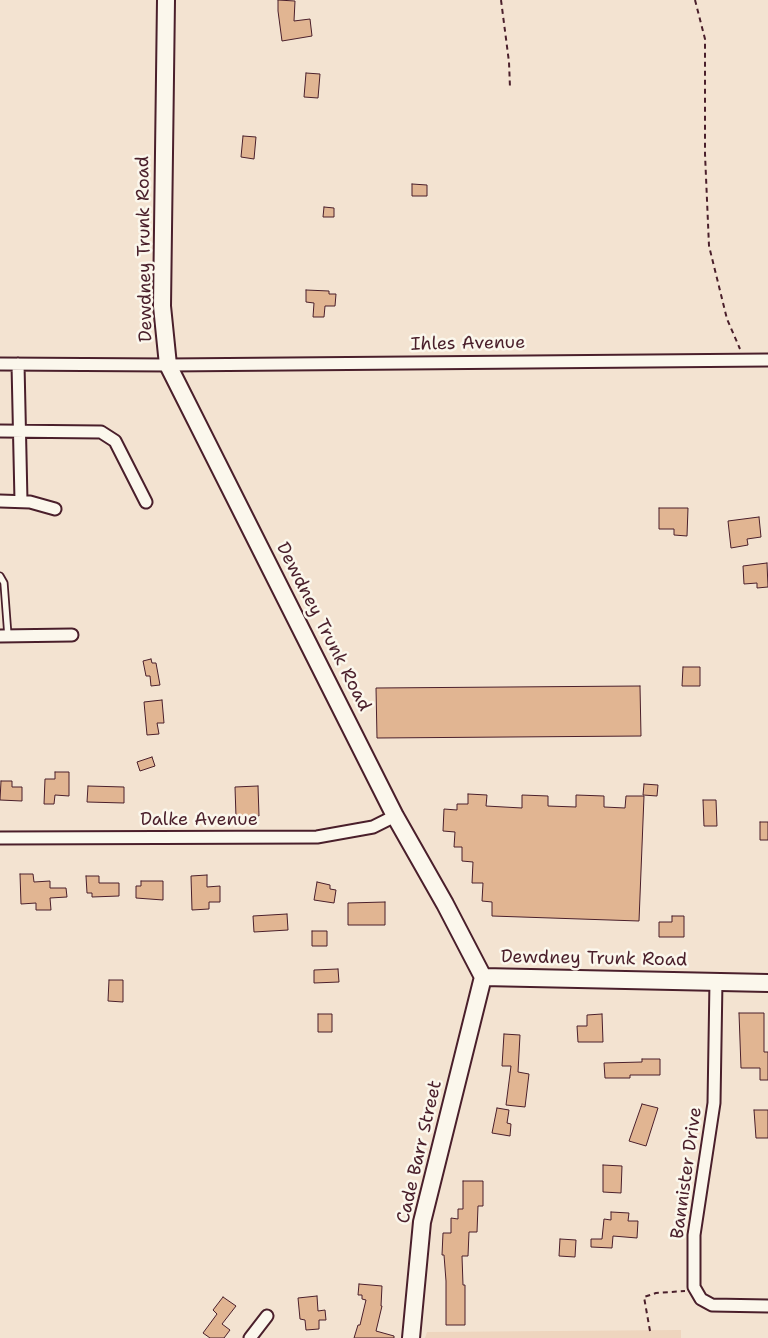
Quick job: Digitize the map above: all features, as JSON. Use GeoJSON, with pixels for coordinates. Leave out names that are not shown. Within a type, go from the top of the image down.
{"type":"FeatureCollection","features":[{"type":"Feature","properties":{"kind":"main road","name":"Dewdney Trunk Road"},"geometry":{"type":"LineString","coordinates":[[166,0],[162,306],[168,365],[395,816],[445,904],[483,977],[768,983]]}},
{"type":"Feature","properties":{"kind":"main road","name":"Cade Barr Street"},"geometry":{"type":"LineString","coordinates":[[411,1338],[422,1222],[483,977]]}},
{"type":"Feature","properties":{"kind":"street","name":"Ihles Avenue"},"geometry":{"type":"LineString","coordinates":[[0,364],[168,365],[768,360]]}},
{"type":"Feature","properties":{"kind":"street"},"geometry":{"type":"LineString","coordinates":[[18,364],[21,502]]}},
{"type":"Feature","properties":{"kind":"street"},"geometry":{"type":"LineString","coordinates":[[0,431],[100,432],[115,440],[146,502]]}},
{"type":"Feature","properties":{"kind":"street"},"geometry":{"type":"LineString","coordinates":[[0,501],[30,502],[55,509]]}},
{"type":"Feature","properties":{"kind":"street"},"geometry":{"type":"LineString","coordinates":[[4,636],[72,635]]}},
{"type":"Feature","properties":{"kind":"street","name":"Dalke Avenue"},"geometry":{"type":"LineString","coordinates":[[0,838],[317,837],[373,827],[395,816]]}},
{"type":"Feature","properties":{"kind":"street","name":"Bannister Drive"},"geometry":{"type":"LineString","coordinates":[[694,1287],[694,1235],[714,1103],[716,981]]}},
{"type":"Feature","properties":{"kind":"street"},"geometry":{"type":"LineString","coordinates":[[694,1287],[701,1299],[712,1305],[768,1306]]}},
{"type":"Feature","properties":{"kind":"street"},"geometry":{"type":"LineString","coordinates":[[250,1338],[267,1316]]}},
{"type":"Feature","properties":{"kind":"lane"},"geometry":{"type":"LineString","coordinates":[[0,576],[4,583],[4,636]]}},
{"type":"Feature","properties":{"kind":"path"},"geometry":{"type":"LineString","coordinates":[[501,0],[509,62],[510,88]]}},
{"type":"Feature","properties":{"kind":"path"},"geometry":{"type":"LineString","coordinates":[[695,0],[705,39],[705,154],[709,246],[727,318],[746,360]]}},
{"type":"Feature","properties":{"kind":"path"},"geometry":{"type":"LineString","coordinates":[[650,1331],[644,1297],[656,1293],[681,1292],[694,1287]]}},
{"type":"Feature","properties":{"kind":"shaded area"},"geometry":{"type":"Polygon","coordinates":[[[681,1330],[681,1338],[425,1338],[427,1332],[681,1330]]]}},
{"type":"Feature","properties":{"kind":"building"},"geometry":{"type":"Polygon","coordinates":[[[278,0],[295,1],[294,21],[310,19],[312,36],[282,41],[278,0]]]}},
{"type":"Feature","properties":{"kind":"building"},"geometry":{"type":"Polygon","coordinates":[[[306,73],[320,74],[318,98],[304,97],[306,73]]]}},
{"type":"Feature","properties":{"kind":"building"},"geometry":{"type":"Polygon","coordinates":[[[243,136],[256,137],[254,159],[241,157],[243,136]]]}},
{"type":"Feature","properties":{"kind":"building"},"geometry":{"type":"Polygon","coordinates":[[[412,184],[427,185],[427,196],[412,196],[412,184]]]}},
{"type":"Feature","properties":{"kind":"building"},"geometry":{"type":"Polygon","coordinates":[[[324,207],[334,208],[334,217],[323,217],[324,207]]]}},
{"type":"Feature","properties":{"kind":"building"},"geometry":{"type":"Polygon","coordinates":[[[306,290],[329,291],[329,294],[336,294],[335,306],[325,306],[324,317],[313,317],[314,303],[306,302],[306,290]]]}},
{"type":"Feature","properties":{"kind":"building"},"geometry":{"type":"Polygon","coordinates":[[[659,508],[688,508],[687,536],[674,535],[674,529],[659,529],[659,508]]]}},
{"type":"Feature","properties":{"kind":"building"},"geometry":{"type":"Polygon","coordinates":[[[759,517],[761,537],[747,539],[748,545],[731,548],[728,521],[759,517]]]}},
{"type":"Feature","properties":{"kind":"building"},"geometry":{"type":"Polygon","coordinates":[[[767,563],[768,587],[757,588],[757,583],[744,584],[743,566],[767,563]]]}},
{"type":"Feature","properties":{"kind":"building"},"geometry":{"type":"Polygon","coordinates":[[[151,659],[152,663],[156,663],[160,685],[151,686],[150,676],[146,676],[143,661],[151,659]]]}},
{"type":"Feature","properties":{"kind":"building"},"geometry":{"type":"Polygon","coordinates":[[[683,667],[700,667],[700,686],[682,686],[683,667]]]}},
{"type":"Feature","properties":{"kind":"building"},"geometry":{"type":"Polygon","coordinates":[[[640,686],[641,736],[377,738],[376,688],[640,686]]]}},
{"type":"Feature","properties":{"kind":"building"},"geometry":{"type":"Polygon","coordinates":[[[162,700],[164,723],[157,723],[159,734],[147,735],[144,702],[162,700]]]}},
{"type":"Feature","properties":{"kind":"building"},"geometry":{"type":"Polygon","coordinates":[[[152,757],[155,766],[140,771],[137,762],[152,757]]]}},
{"type":"Feature","properties":{"kind":"building"},"geometry":{"type":"Polygon","coordinates":[[[55,772],[69,772],[69,796],[55,795],[54,804],[44,804],[45,779],[55,779],[55,772]]]}},
{"type":"Feature","properties":{"kind":"building"},"geometry":{"type":"Polygon","coordinates":[[[1,781],[12,781],[12,787],[22,787],[22,801],[0,800],[1,781]]]}},
{"type":"Feature","properties":{"kind":"building"},"geometry":{"type":"Polygon","coordinates":[[[644,784],[658,785],[657,796],[643,795],[644,784]]]}},
{"type":"Feature","properties":{"kind":"building"},"geometry":{"type":"Polygon","coordinates":[[[88,786],[124,787],[124,803],[87,802],[88,786]]]}},
{"type":"Feature","properties":{"kind":"building"},"geometry":{"type":"Polygon","coordinates":[[[258,786],[259,816],[236,817],[235,787],[258,786]]]}},
{"type":"Feature","properties":{"kind":"building"},"geometry":{"type":"Polygon","coordinates":[[[468,794],[487,795],[486,806],[522,808],[522,795],[548,796],[548,806],[576,807],[576,795],[604,796],[604,807],[625,808],[626,796],[644,796],[639,921],[492,916],[492,902],[482,901],[483,883],[472,883],[473,862],[462,861],[462,847],[454,847],[455,832],[443,831],[444,809],[457,810],[457,804],[468,804],[468,794]]]}},
{"type":"Feature","properties":{"kind":"building"},"geometry":{"type":"Polygon","coordinates":[[[703,800],[716,800],[717,826],[704,826],[703,800]]]}},
{"type":"Feature","properties":{"kind":"building"},"geometry":{"type":"Polygon","coordinates":[[[760,822],[768,822],[768,840],[760,840],[760,822]]]}},
{"type":"Feature","properties":{"kind":"building"},"geometry":{"type":"Polygon","coordinates":[[[20,874],[33,874],[34,882],[50,881],[50,888],[66,888],[67,897],[50,898],[51,910],[36,910],[36,903],[21,904],[20,874]]]}},
{"type":"Feature","properties":{"kind":"building"},"geometry":{"type":"Polygon","coordinates":[[[207,875],[207,887],[220,886],[220,902],[209,902],[209,909],[192,910],[191,876],[207,875]]]}},
{"type":"Feature","properties":{"kind":"building"},"geometry":{"type":"Polygon","coordinates":[[[86,876],[99,876],[99,883],[119,883],[119,896],[92,897],[92,893],[87,893],[86,876]]]}},
{"type":"Feature","properties":{"kind":"building"},"geometry":{"type":"Polygon","coordinates":[[[141,881],[163,881],[163,900],[136,898],[136,886],[141,886],[141,881]]]}},
{"type":"Feature","properties":{"kind":"building"},"geometry":{"type":"Polygon","coordinates":[[[317,882],[330,885],[330,889],[336,890],[334,903],[314,900],[317,882]]]}},
{"type":"Feature","properties":{"kind":"building"},"geometry":{"type":"Polygon","coordinates":[[[385,902],[385,925],[348,925],[348,903],[385,902]]]}},
{"type":"Feature","properties":{"kind":"building"},"geometry":{"type":"Polygon","coordinates":[[[287,914],[288,930],[254,932],[253,916],[287,914]]]}},
{"type":"Feature","properties":{"kind":"building"},"geometry":{"type":"Polygon","coordinates":[[[672,916],[684,916],[684,937],[659,937],[659,922],[672,922],[672,916]]]}},
{"type":"Feature","properties":{"kind":"building"},"geometry":{"type":"Polygon","coordinates":[[[312,931],[327,931],[327,946],[312,946],[312,931]]]}},
{"type":"Feature","properties":{"kind":"building"},"geometry":{"type":"Polygon","coordinates":[[[338,969],[339,982],[314,983],[314,970],[338,969]]]}},
{"type":"Feature","properties":{"kind":"building"},"geometry":{"type":"Polygon","coordinates":[[[109,980],[123,980],[123,1002],[108,1001],[109,980]]]}},
{"type":"Feature","properties":{"kind":"building"},"geometry":{"type":"Polygon","coordinates":[[[739,1013],[764,1013],[764,1052],[768,1052],[768,1080],[760,1080],[760,1068],[741,1068],[739,1013]]]}},
{"type":"Feature","properties":{"kind":"building"},"geometry":{"type":"Polygon","coordinates":[[[318,1014],[332,1014],[332,1032],[318,1032],[318,1014]]]}},
{"type":"Feature","properties":{"kind":"building"},"geometry":{"type":"Polygon","coordinates":[[[602,1014],[603,1042],[578,1042],[577,1026],[587,1026],[587,1015],[602,1014]]]}},
{"type":"Feature","properties":{"kind":"building"},"geometry":{"type":"Polygon","coordinates":[[[504,1034],[520,1035],[518,1072],[529,1074],[525,1107],[506,1105],[511,1066],[502,1066],[504,1034]]]}},
{"type":"Feature","properties":{"kind":"building"},"geometry":{"type":"Polygon","coordinates":[[[642,1059],[660,1059],[660,1075],[630,1075],[630,1078],[605,1078],[604,1063],[642,1062],[642,1059]]]}},
{"type":"Feature","properties":{"kind":"building"},"geometry":{"type":"Polygon","coordinates":[[[642,1104],[658,1108],[646,1146],[629,1141],[642,1104]]]}},
{"type":"Feature","properties":{"kind":"building"},"geometry":{"type":"Polygon","coordinates":[[[497,1108],[509,1110],[507,1123],[511,1124],[510,1136],[492,1133],[497,1108]]]}},
{"type":"Feature","properties":{"kind":"building"},"geometry":{"type":"Polygon","coordinates":[[[754,1110],[768,1110],[768,1138],[756,1138],[754,1110]]]}},
{"type":"Feature","properties":{"kind":"building"},"geometry":{"type":"Polygon","coordinates":[[[603,1165],[622,1166],[621,1193],[603,1192],[603,1165]]]}},
{"type":"Feature","properties":{"kind":"building"},"geometry":{"type":"Polygon","coordinates":[[[463,1181],[483,1181],[483,1206],[478,1206],[477,1232],[469,1232],[468,1256],[462,1256],[463,1285],[465,1285],[465,1325],[446,1325],[446,1281],[444,1255],[442,1255],[443,1233],[451,1233],[451,1218],[458,1219],[458,1209],[463,1209],[463,1181]]]}},
{"type":"Feature","properties":{"kind":"building"},"geometry":{"type":"Polygon","coordinates":[[[611,1212],[629,1213],[628,1221],[638,1221],[637,1238],[613,1236],[612,1248],[591,1247],[591,1239],[602,1239],[604,1219],[611,1220],[611,1212]]]}},
{"type":"Feature","properties":{"kind":"building"},"geometry":{"type":"Polygon","coordinates":[[[560,1239],[576,1240],[575,1257],[559,1256],[560,1239]]]}},
{"type":"Feature","properties":{"kind":"building"},"geometry":{"type":"Polygon","coordinates":[[[359,1284],[382,1286],[382,1306],[376,1331],[394,1336],[394,1338],[354,1338],[358,1325],[360,1325],[366,1300],[362,1299],[362,1295],[358,1295],[359,1284]]]}},
{"type":"Feature","properties":{"kind":"building"},"geometry":{"type":"Polygon","coordinates":[[[317,1296],[318,1311],[325,1310],[326,1320],[319,1320],[319,1329],[306,1330],[305,1320],[300,1319],[298,1298],[317,1296]]]}},
{"type":"Feature","properties":{"kind":"building"},"geometry":{"type":"Polygon","coordinates":[[[223,1297],[236,1306],[222,1324],[230,1330],[224,1338],[210,1338],[203,1333],[217,1314],[213,1310],[223,1297]]]}}]}
